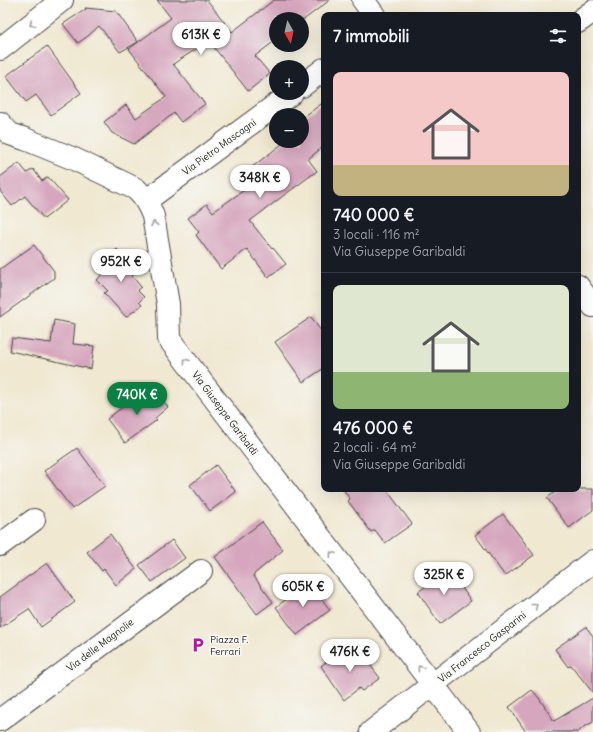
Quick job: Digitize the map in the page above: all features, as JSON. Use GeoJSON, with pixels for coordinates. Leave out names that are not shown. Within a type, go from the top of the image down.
{"type":"FeatureCollection","features":[{"type":"Feature","properties":{"kind":"street"},"geometry":{"type":"LineString","coordinates":[[0,49],[62,0]]}},
{"type":"Feature","properties":{"kind":"street"},"geometry":{"type":"LineString","coordinates":[[363,0],[372,12]]}},
{"type":"Feature","properties":{"kind":"street"},"geometry":{"type":"LineString","coordinates":[[581,20],[593,11]]}},
{"type":"Feature","properties":{"kind":"street"},"geometry":{"type":"LineString","coordinates":[[309,81],[321,71]]}},
{"type":"Feature","properties":{"kind":"street","name":"Via Pietro Mascagni"},"geometry":{"type":"LineString","coordinates":[[147,200],[283,100]]}},
{"type":"Feature","properties":{"kind":"street"},"geometry":{"type":"LineString","coordinates":[[3,133],[30,141],[74,159],[136,189],[147,200]]}},
{"type":"Feature","properties":{"kind":"street","name":"Via Giuseppe Garibaldi"},"geometry":{"type":"LineString","coordinates":[[147,200],[153,216],[168,304],[169,339],[469,732]]}},
{"type":"Feature","properties":{"kind":"street"},"geometry":{"type":"LineString","coordinates":[[581,290],[593,306]]}},
{"type":"Feature","properties":{"kind":"street"},"geometry":{"type":"LineString","coordinates":[[0,545],[34,520]]}},
{"type":"Feature","properties":{"kind":"street","name":"Via Francesco Gasparini"},"geometry":{"type":"LineString","coordinates":[[372,732],[593,561]]}},
{"type":"Feature","properties":{"kind":"street","name":"Via delle Magnolie"},"geometry":{"type":"LineString","coordinates":[[0,720],[201,571]]}},
{"type":"Feature","properties":{"kind":"building"},"geometry":{"type":"Polygon","coordinates":[[[157,0],[207,0],[232,32],[274,0],[330,0],[309,16],[309,12],[269,12],[269,45],[255,56],[269,75],[248,91],[209,41],[173,64],[205,104],[181,122],[174,113],[134,144],[112,133],[104,122],[126,105],[136,118],[166,97],[129,49],[171,18],[157,0]]]}},
{"type":"Feature","properties":{"kind":"building"},"geometry":{"type":"Polygon","coordinates":[[[85,8],[116,11],[138,42],[120,52],[99,26],[78,43],[63,24],[86,9],[85,8]]]}},
{"type":"Feature","properties":{"kind":"building"},"geometry":{"type":"Polygon","coordinates":[[[47,46],[81,93],[51,115],[36,95],[26,102],[6,76],[47,46]]]}},
{"type":"Feature","properties":{"kind":"building"},"geometry":{"type":"Polygon","coordinates":[[[321,104],[321,148],[308,159],[317,171],[250,221],[286,264],[268,277],[247,249],[221,269],[196,235],[199,232],[188,218],[207,204],[213,212],[247,188],[239,177],[277,148],[309,148],[309,113],[321,104]]]}},
{"type":"Feature","properties":{"kind":"building"},"geometry":{"type":"Polygon","coordinates":[[[19,163],[27,173],[33,169],[42,181],[48,177],[68,200],[44,219],[25,196],[12,206],[0,191],[0,177],[19,163]]]}},
{"type":"Feature","properties":{"kind":"building"},"geometry":{"type":"Polygon","coordinates":[[[34,245],[54,271],[54,278],[0,317],[0,269],[34,245]]]}},
{"type":"Feature","properties":{"kind":"building"},"geometry":{"type":"Polygon","coordinates":[[[117,249],[137,269],[132,276],[141,287],[137,290],[144,297],[139,302],[142,305],[126,317],[104,293],[108,291],[97,280],[106,270],[101,264],[117,249]]]}},
{"type":"Feature","properties":{"kind":"building"},"geometry":{"type":"Polygon","coordinates":[[[311,317],[321,331],[321,370],[303,382],[275,342],[311,317]]]}},
{"type":"Feature","properties":{"kind":"building"},"geometry":{"type":"Polygon","coordinates":[[[54,320],[75,324],[73,344],[94,346],[91,369],[10,351],[12,338],[51,343],[54,320]]]}},
{"type":"Feature","properties":{"kind":"building"},"geometry":{"type":"Polygon","coordinates":[[[154,390],[168,407],[155,418],[157,420],[125,443],[107,419],[137,396],[140,401],[154,390]]]}},
{"type":"Feature","properties":{"kind":"building"},"geometry":{"type":"Polygon","coordinates":[[[77,448],[105,486],[72,509],[44,471],[77,448]]]}},
{"type":"Feature","properties":{"kind":"building"},"geometry":{"type":"Polygon","coordinates":[[[216,465],[236,492],[210,511],[190,485],[216,465]]]}},
{"type":"Feature","properties":{"kind":"building"},"geometry":{"type":"Polygon","coordinates":[[[581,489],[593,489],[593,510],[569,528],[547,498],[555,492],[581,492],[581,489]]]}},
{"type":"Feature","properties":{"kind":"building"},"geometry":{"type":"Polygon","coordinates":[[[345,492],[388,492],[412,524],[385,543],[375,530],[371,532],[348,501],[350,499],[345,492]]]}},
{"type":"Feature","properties":{"kind":"building"},"geometry":{"type":"Polygon","coordinates":[[[503,514],[534,555],[505,576],[475,535],[503,514]]]}},
{"type":"Feature","properties":{"kind":"building"},"geometry":{"type":"Polygon","coordinates":[[[262,522],[283,550],[253,575],[273,602],[257,614],[215,557],[262,522]]]}},
{"type":"Feature","properties":{"kind":"building"},"geometry":{"type":"Polygon","coordinates":[[[110,534],[136,569],[116,585],[104,569],[102,571],[87,552],[110,534]]]}},
{"type":"Feature","properties":{"kind":"building"},"geometry":{"type":"Polygon","coordinates":[[[172,540],[185,558],[152,582],[139,565],[172,540]]]}},
{"type":"Feature","properties":{"kind":"building"},"geometry":{"type":"Polygon","coordinates":[[[47,563],[75,602],[41,627],[29,609],[0,628],[0,597],[47,563]]]}},
{"type":"Feature","properties":{"kind":"building"},"geometry":{"type":"Polygon","coordinates":[[[449,569],[471,601],[440,624],[418,592],[449,569]]]}},
{"type":"Feature","properties":{"kind":"building"},"geometry":{"type":"Polygon","coordinates":[[[309,582],[330,610],[297,635],[276,607],[309,582]]]}},
{"type":"Feature","properties":{"kind":"building"},"geometry":{"type":"Polygon","coordinates":[[[586,627],[593,636],[593,693],[571,665],[568,667],[555,649],[586,627]]]}},
{"type":"Feature","properties":{"kind":"building"},"geometry":{"type":"Polygon","coordinates":[[[355,645],[380,678],[362,691],[359,688],[344,700],[321,666],[336,654],[339,659],[355,645]]]}},
{"type":"Feature","properties":{"kind":"building"},"geometry":{"type":"Polygon","coordinates":[[[532,690],[554,721],[593,698],[593,722],[578,732],[526,732],[509,707],[532,690]]]}},
{"type":"Feature","properties":{"kind":"place","name":"Piazza F. Ferrari"},"geometry":{"type":"Point","coordinates":[198,645]}}]}
